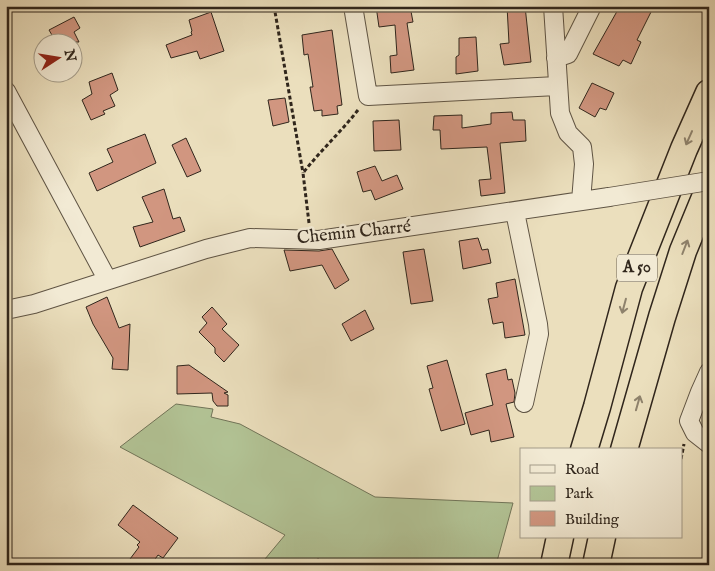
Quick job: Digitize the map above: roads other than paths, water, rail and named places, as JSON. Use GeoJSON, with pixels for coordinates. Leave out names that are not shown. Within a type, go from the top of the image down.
{"type":"FeatureCollection","features":[{"type":"Feature","properties":{"kind":"highway","name":"A 50"},"geometry":{"type":"LineString","coordinates":[[585,448],[629,288],[684,149],[709,94]]}},
{"type":"Feature","properties":{"kind":"highway","name":"A 50"},"geometry":{"type":"LineString","coordinates":[[625,448],[683,251],[709,188]]}},
{"type":"Feature","properties":{"kind":"highway"},"geometry":{"type":"LineString","coordinates":[[554,565],[560,538]]}},
{"type":"Feature","properties":{"kind":"highway"},"geometry":{"type":"LineString","coordinates":[[596,565],[602,538]]}},
{"type":"Feature","properties":{"kind":"street"},"geometry":{"type":"LineString","coordinates":[[353,6],[368,96],[557,86]]}},
{"type":"Feature","properties":{"kind":"street"},"geometry":{"type":"LineString","coordinates":[[553,6],[560,112],[568,133],[582,147],[584,164],[581,201]]}},
{"type":"Feature","properties":{"kind":"street"},"geometry":{"type":"LineString","coordinates":[[556,58],[568,54],[592,6]]}},
{"type":"Feature","properties":{"kind":"street"},"geometry":{"type":"LineString","coordinates":[[6,91],[106,279]]}},
{"type":"Feature","properties":{"kind":"street","name":"Chemin Charré"},"geometry":{"type":"LineString","coordinates":[[6,310],[34,304],[106,279],[250,238],[310,241],[515,212],[709,181]]}},
{"type":"Feature","properties":{"kind":"street"},"geometry":{"type":"LineString","coordinates":[[515,212],[539,334],[524,403]]}},
{"type":"Feature","properties":{"kind":"street"},"geometry":{"type":"LineString","coordinates":[[709,372],[689,421],[695,433],[709,444]]}}]}
